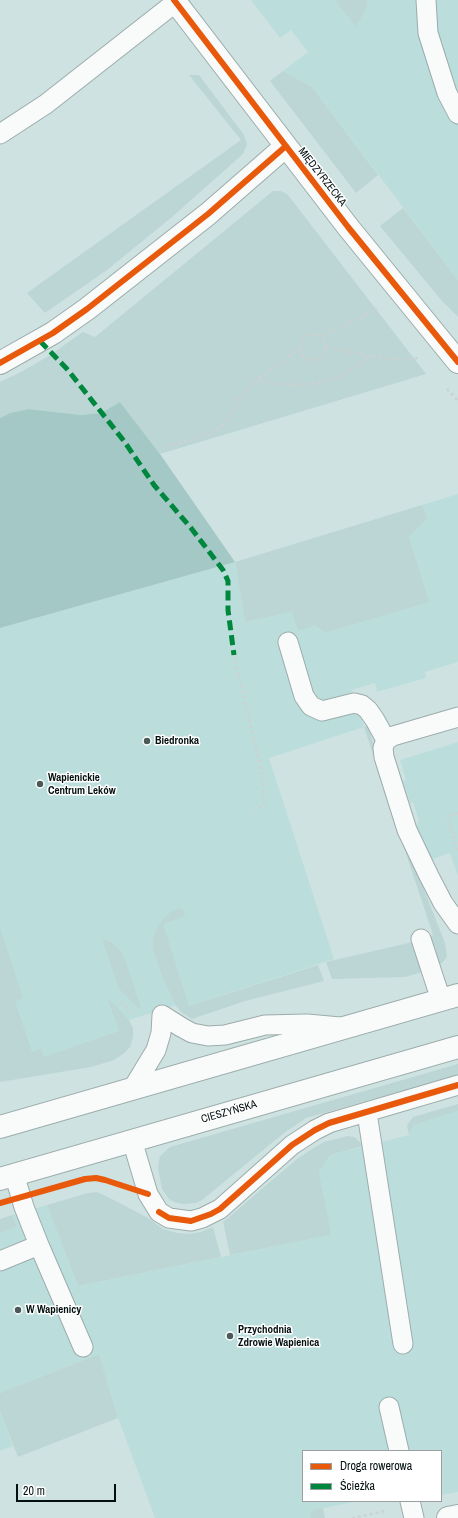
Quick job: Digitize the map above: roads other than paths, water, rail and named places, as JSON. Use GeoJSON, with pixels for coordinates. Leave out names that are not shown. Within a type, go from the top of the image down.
{"type":"FeatureCollection","features":[{"type":"Feature","properties":{"kind":"main road","name":"MIĘDZYRZECKA"},"geometry":{"type":"LineString","coordinates":[[175,1],[348,227],[458,362]]}},
{"type":"Feature","properties":{"kind":"main road"},"geometry":{"type":"LineString","coordinates":[[0,363],[53,333],[87,309],[208,214],[286,146]]}},
{"type":"Feature","properties":{"kind":"main road"},"geometry":{"type":"LineString","coordinates":[[0,1127],[449,998]]}},
{"type":"Feature","properties":{"kind":"main road","name":"CIESZYŃSKA"},"geometry":{"type":"LineString","coordinates":[[7,1177],[458,1046]]}},
{"type":"Feature","properties":{"kind":"main road"},"geometry":{"type":"LineString","coordinates":[[448,1518],[458,1516]]}},
{"type":"Feature","properties":{"kind":"lane"},"geometry":{"type":"LineString","coordinates":[[426,0],[430,40],[447,93],[458,114]]}},
{"type":"Feature","properties":{"kind":"lane"},"geometry":{"type":"LineString","coordinates":[[0,134],[46,104],[175,1]]}},
{"type":"Feature","properties":{"kind":"lane"},"geometry":{"type":"LineString","coordinates":[[288,642],[304,696],[311,706],[322,711],[354,703],[362,705],[368,710],[375,720],[386,740]]}},
{"type":"Feature","properties":{"kind":"lane"},"geometry":{"type":"LineString","coordinates":[[458,716],[393,736],[386,740],[383,748],[384,757],[407,830],[443,903],[458,924]]}},
{"type":"Feature","properties":{"kind":"lane"},"geometry":{"type":"LineString","coordinates":[[421,939],[449,998]]}},
{"type":"Feature","properties":{"kind":"lane"},"geometry":{"type":"LineString","coordinates":[[133,1088],[156,1050],[161,1033],[162,1015],[186,1030],[208,1036],[225,1035],[265,1026],[307,1024],[344,1028]]}},
{"type":"Feature","properties":{"kind":"lane"},"geometry":{"type":"LineString","coordinates":[[132,1140],[148,1194],[159,1212],[169,1218],[191,1221],[202,1218],[220,1209],[304,1136],[329,1124],[458,1085]]}},
{"type":"Feature","properties":{"kind":"lane"},"geometry":{"type":"LineString","coordinates":[[367,1112],[403,1344]]}},
{"type":"Feature","properties":{"kind":"lane"},"geometry":{"type":"LineString","coordinates":[[7,1177],[24,1207],[83,1347]]}},
{"type":"Feature","properties":{"kind":"lane"},"geometry":{"type":"LineString","coordinates":[[0,1261],[39,1245]]}},
{"type":"Feature","properties":{"kind":"lane"},"geometry":{"type":"LineString","coordinates":[[389,1407],[399,1450]]}},
{"type":"Feature","properties":{"kind":"lane"},"geometry":{"type":"LineString","coordinates":[[410,1502],[414,1518]]}},
{"type":"Feature","properties":{"kind":"place","name":"Biedronka"},"geometry":{"type":"Point","coordinates":[147,741]}},
{"type":"Feature","properties":{"kind":"place","name":"Wapienickie Centrum Leków"},"geometry":{"type":"Point","coordinates":[40,784]}},
{"type":"Feature","properties":{"kind":"place","name":"W Wapienicy"},"geometry":{"type":"Point","coordinates":[18,1310]}},
{"type":"Feature","properties":{"kind":"place","name":"Przychodnia Zdrowie Wapienica"},"geometry":{"type":"Point","coordinates":[230,1336]}}]}
